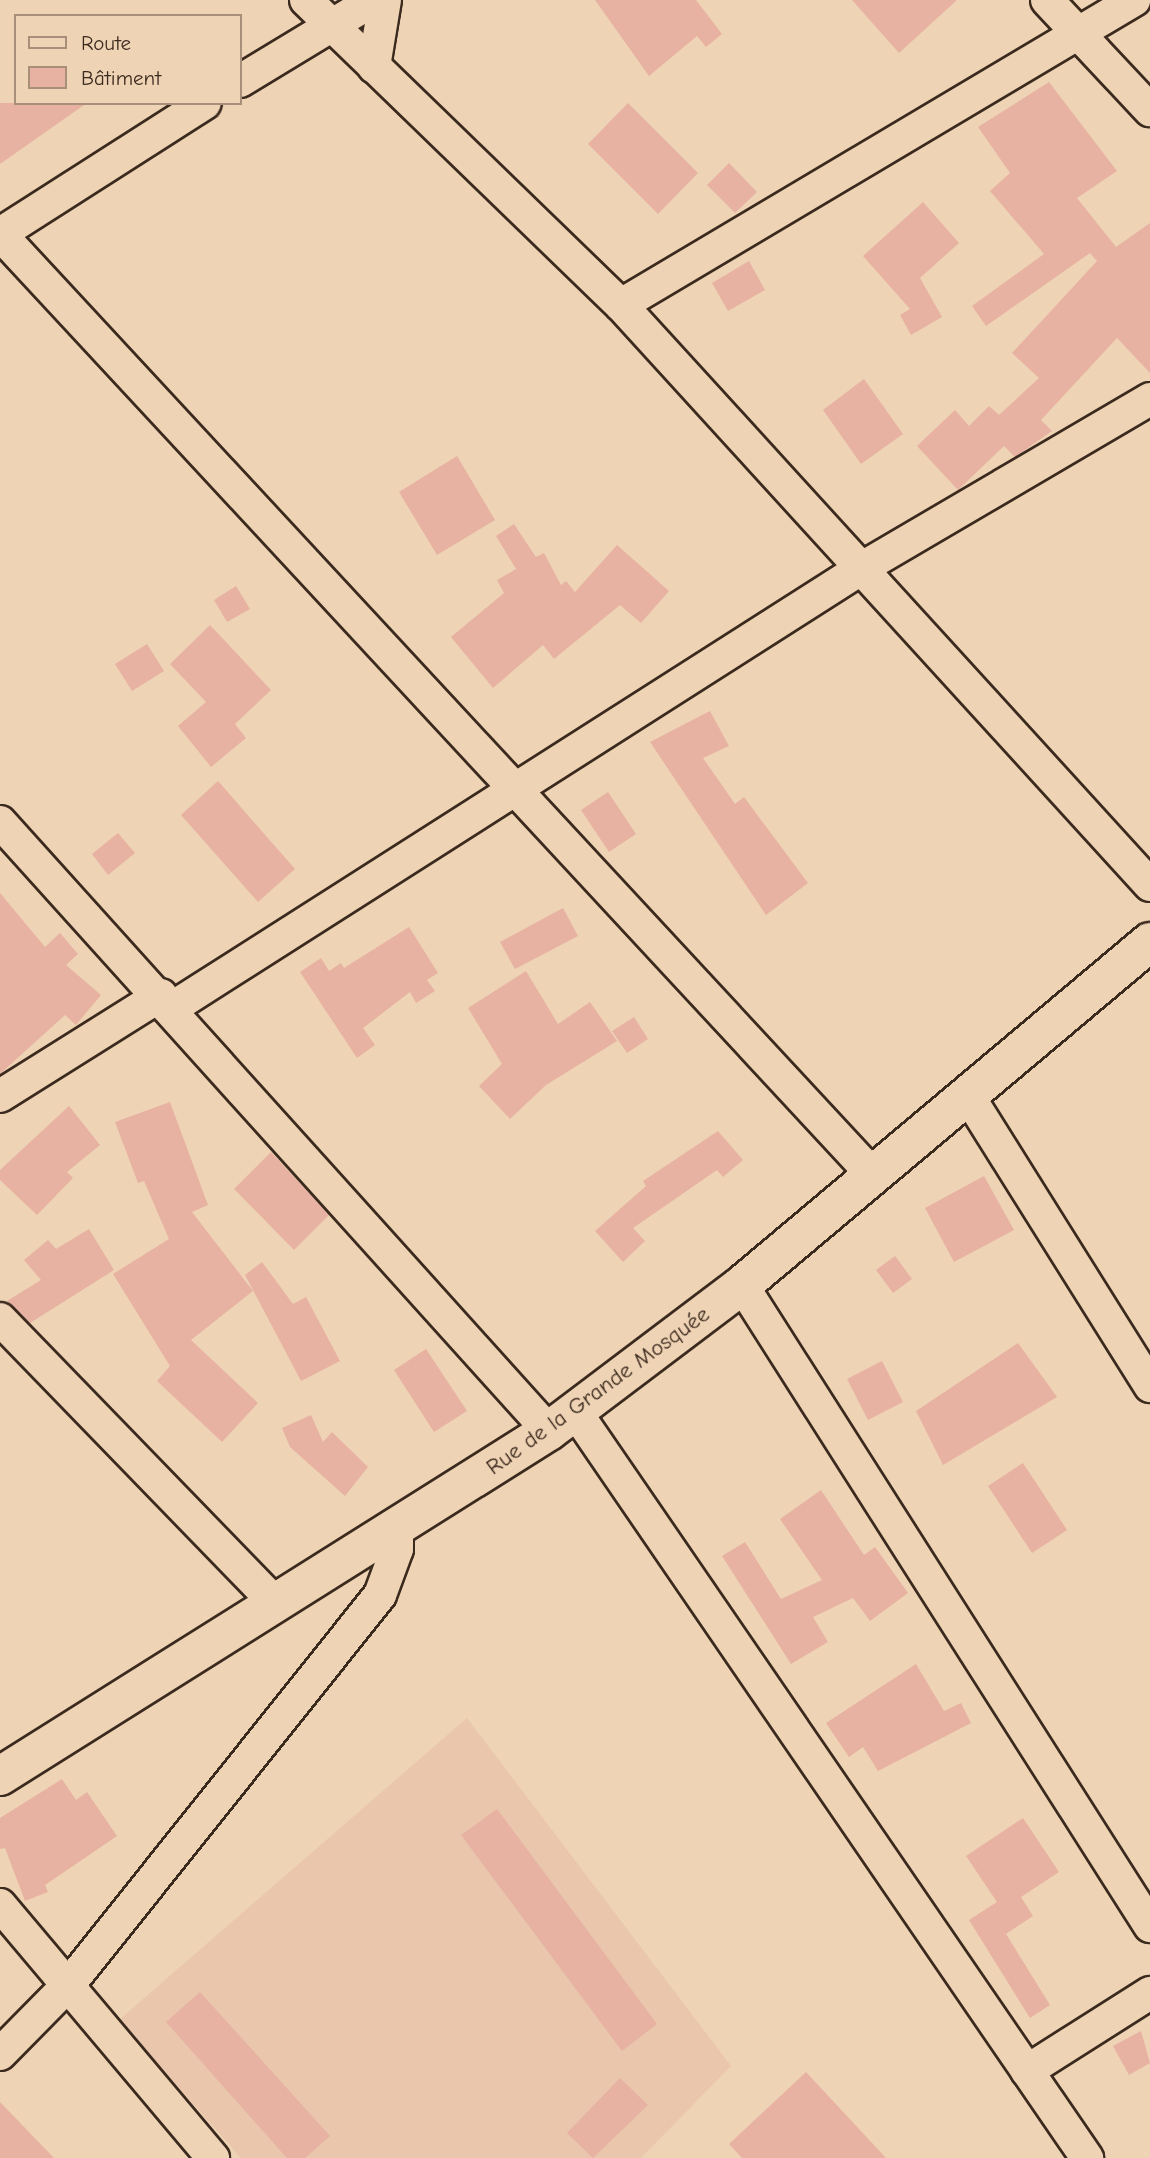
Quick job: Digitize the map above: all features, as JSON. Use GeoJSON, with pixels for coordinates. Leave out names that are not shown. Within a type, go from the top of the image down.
{"type":"FeatureCollection","features":[{"type":"Feature","properties":{"kind":"street"},"geometry":{"type":"LineString","coordinates":[[306,0],[621,305],[1150,886]]}},
{"type":"Feature","properties":{"kind":"street"},"geometry":{"type":"LineString","coordinates":[[242,80],[329,24],[374,0]]}},
{"type":"Feature","properties":{"kind":"street"},"geometry":{"type":"LineString","coordinates":[[374,67],[385,0]]}},
{"type":"Feature","properties":{"kind":"street"},"geometry":{"type":"LineString","coordinates":[[1047,0],[1150,110]]}},
{"type":"Feature","properties":{"kind":"street"},"geometry":{"type":"LineString","coordinates":[[621,305],[1133,0]]}},
{"type":"Feature","properties":{"kind":"street"},"geometry":{"type":"LineString","coordinates":[[202,105],[0,234],[511,791],[873,1175]]}},
{"type":"Feature","properties":{"kind":"street"},"geometry":{"type":"LineString","coordinates":[[0,1096],[167,1002],[511,791],[862,568],[1150,399]]}},
{"type":"Feature","properties":{"kind":"street"},"geometry":{"type":"LineString","coordinates":[[0,822],[562,1421],[1087,2158]]}},
{"type":"Feature","properties":{"kind":"street","name":"Rue de la Grande Mosquée"},"geometry":{"type":"LineString","coordinates":[[0,1776],[274,1602],[397,1531],[562,1421],[742,1285],[1150,942]]}},
{"type":"Feature","properties":{"kind":"street"},"geometry":{"type":"LineString","coordinates":[[967,1094],[1147,1375]]}},
{"type":"Feature","properties":{"kind":"street"},"geometry":{"type":"LineString","coordinates":[[742,1285],[1150,1926]]}},
{"type":"Feature","properties":{"kind":"street"},"geometry":{"type":"LineString","coordinates":[[0,1320],[274,1602]]}},
{"type":"Feature","properties":{"kind":"street"},"geometry":{"type":"LineString","coordinates":[[0,2054],[71,1982],[380,1595],[397,1549],[397,1531]]}},
{"type":"Feature","properties":{"kind":"street"},"geometry":{"type":"LineString","coordinates":[[0,1905],[71,1982],[213,2158]]}},
{"type":"Feature","properties":{"kind":"street"},"geometry":{"type":"LineString","coordinates":[[1027,2071],[1150,1993]]}},
{"type":"Feature","properties":{"kind":"shaded area"},"geometry":{"type":"Polygon","coordinates":[[[467,1718],[731,2066],[641,2158],[241,2158],[119,2020],[467,1718]]]}},
{"type":"Feature","properties":{"kind":"building"},"geometry":{"type":"Polygon","coordinates":[[[595,0],[696,0],[722,34],[706,47],[697,36],[649,76],[595,0]]]}},
{"type":"Feature","properties":{"kind":"building"},"geometry":{"type":"Polygon","coordinates":[[[852,0],[957,0],[899,53],[852,0]]]}},
{"type":"Feature","properties":{"kind":"building"},"geometry":{"type":"Polygon","coordinates":[[[1049,82],[1117,171],[1077,198],[1116,247],[1150,223],[1150,373],[1117,338],[1041,420],[1052,431],[1015,457],[1004,446],[958,490],[917,446],[955,410],[969,426],[989,406],[999,415],[1039,378],[1012,353],[1097,261],[1090,253],[986,326],[972,306],[1044,254],[990,191],[1010,173],[978,127],[1049,82]]]}},
{"type":"Feature","properties":{"kind":"building"},"geometry":{"type":"Polygon","coordinates":[[[0,103],[84,105],[0,164],[0,103]]]}},
{"type":"Feature","properties":{"kind":"building"},"geometry":{"type":"Polygon","coordinates":[[[628,103],[698,173],[658,214],[588,144],[628,103]]]}},
{"type":"Feature","properties":{"kind":"building"},"geometry":{"type":"Polygon","coordinates":[[[729,163],[757,192],[735,213],[707,185],[729,163]]]}},
{"type":"Feature","properties":{"kind":"building"},"geometry":{"type":"Polygon","coordinates":[[[923,202],[959,243],[920,278],[942,317],[911,335],[900,315],[910,309],[863,256],[923,202]]]}},
{"type":"Feature","properties":{"kind":"building"},"geometry":{"type":"Polygon","coordinates":[[[749,261],[765,290],[728,311],[712,283],[749,261]]]}},
{"type":"Feature","properties":{"kind":"building"},"geometry":{"type":"Polygon","coordinates":[[[864,379],[903,434],[861,464],[823,410],[864,379]]]}},
{"type":"Feature","properties":{"kind":"building"},"geometry":{"type":"Polygon","coordinates":[[[457,456],[495,520],[437,555],[399,492],[457,456]]]}},
{"type":"Feature","properties":{"kind":"building"},"geometry":{"type":"Polygon","coordinates":[[[514,524],[536,557],[544,553],[561,585],[566,581],[575,592],[617,545],[669,591],[641,623],[620,605],[554,659],[543,645],[493,688],[451,637],[504,593],[497,580],[516,569],[496,536],[514,524]]]}},
{"type":"Feature","properties":{"kind":"building"},"geometry":{"type":"Polygon","coordinates":[[[236,586],[250,609],[227,622],[214,600],[236,586]]]}},
{"type":"Feature","properties":{"kind":"building"},"geometry":{"type":"Polygon","coordinates":[[[210,625],[271,690],[235,724],[246,738],[211,767],[178,726],[206,702],[170,664],[210,625]]]}},
{"type":"Feature","properties":{"kind":"building"},"geometry":{"type":"Polygon","coordinates":[[[147,644],[164,671],[132,691],[115,664],[147,644]]]}},
{"type":"Feature","properties":{"kind":"building"},"geometry":{"type":"Polygon","coordinates":[[[710,711],[729,746],[703,758],[735,804],[744,797],[808,883],[766,915],[650,742],[710,711]]]}},
{"type":"Feature","properties":{"kind":"building"},"geometry":{"type":"Polygon","coordinates":[[[218,781],[295,869],[258,902],[181,815],[218,781]]]}},
{"type":"Feature","properties":{"kind":"building"},"geometry":{"type":"Polygon","coordinates":[[[608,792],[636,834],[609,852],[581,810],[608,792]]]}},
{"type":"Feature","properties":{"kind":"building"},"geometry":{"type":"Polygon","coordinates":[[[118,833],[135,853],[108,875],[92,854],[118,833]]]}},
{"type":"Feature","properties":{"kind":"building"},"geometry":{"type":"Polygon","coordinates":[[[0,893],[45,947],[60,933],[78,954],[66,965],[101,995],[76,1025],[65,1015],[0,1074],[0,893]]]}},
{"type":"Feature","properties":{"kind":"building"},"geometry":{"type":"Polygon","coordinates":[[[563,908],[578,936],[515,969],[500,942],[563,908]]]}},
{"type":"Feature","properties":{"kind":"building"},"geometry":{"type":"Polygon","coordinates":[[[409,927],[438,973],[427,980],[435,991],[416,1003],[410,992],[363,1028],[375,1045],[357,1058],[300,972],[321,958],[329,971],[341,963],[344,968],[409,927]]]}},
{"type":"Feature","properties":{"kind":"building"},"geometry":{"type":"Polygon","coordinates":[[[526,971],[558,1024],[590,1002],[617,1041],[546,1085],[510,1119],[479,1086],[502,1064],[468,1008],[526,971]]]}},
{"type":"Feature","properties":{"kind":"building"},"geometry":{"type":"Polygon","coordinates":[[[634,1017],[648,1039],[627,1053],[612,1031],[634,1017]]]}},
{"type":"Feature","properties":{"kind":"building"},"geometry":{"type":"Polygon","coordinates":[[[170,1102],[208,1205],[192,1212],[253,1291],[191,1340],[258,1403],[222,1442],[157,1381],[170,1366],[113,1274],[169,1239],[144,1181],[138,1183],[115,1122],[170,1102]]]}},
{"type":"Feature","properties":{"kind":"building"},"geometry":{"type":"Polygon","coordinates":[[[69,1106],[100,1145],[67,1172],[73,1178],[37,1215],[0,1180],[0,1170],[69,1106]]]}},
{"type":"Feature","properties":{"kind":"building"},"geometry":{"type":"Polygon","coordinates":[[[718,1131],[743,1160],[723,1177],[717,1170],[633,1228],[645,1241],[623,1262],[595,1231],[646,1186],[643,1181],[718,1131]]]}},
{"type":"Feature","properties":{"kind":"building"},"geometry":{"type":"Polygon","coordinates":[[[271,1152],[329,1215],[294,1250],[234,1189],[271,1152]]]}},
{"type":"Feature","properties":{"kind":"building"},"geometry":{"type":"Polygon","coordinates":[[[984,1176],[1014,1230],[954,1262],[925,1208],[984,1176]]]}},
{"type":"Feature","properties":{"kind":"building"},"geometry":{"type":"Polygon","coordinates":[[[89,1229],[114,1270],[30,1323],[7,1301],[41,1280],[24,1260],[48,1240],[56,1249],[89,1229]]]}},
{"type":"Feature","properties":{"kind":"building"},"geometry":{"type":"Polygon","coordinates":[[[895,1256],[912,1279],[893,1293],[876,1270],[895,1256]]]}},
{"type":"Feature","properties":{"kind":"building"},"geometry":{"type":"Polygon","coordinates":[[[262,1262],[293,1304],[306,1297],[340,1361],[301,1381],[245,1275],[262,1262]]]}},
{"type":"Feature","properties":{"kind":"building"},"geometry":{"type":"Polygon","coordinates":[[[1018,1343],[1057,1397],[943,1465],[916,1411],[1018,1343]]]}},
{"type":"Feature","properties":{"kind":"building"},"geometry":{"type":"Polygon","coordinates":[[[426,1349],[467,1411],[434,1432],[394,1370],[426,1349]]]}},
{"type":"Feature","properties":{"kind":"building"},"geometry":{"type":"Polygon","coordinates":[[[882,1361],[903,1402],[868,1420],[847,1379],[882,1361]]]}},
{"type":"Feature","properties":{"kind":"building"},"geometry":{"type":"Polygon","coordinates":[[[311,1415],[323,1442],[332,1432],[368,1467],[345,1496],[290,1447],[282,1428],[311,1415]]]}},
{"type":"Feature","properties":{"kind":"building"},"geometry":{"type":"Polygon","coordinates":[[[1023,1463],[1067,1530],[1032,1553],[988,1486],[1023,1463]]]}},
{"type":"Feature","properties":{"kind":"building"},"geometry":{"type":"Polygon","coordinates":[[[821,1490],[864,1555],[875,1547],[908,1593],[870,1621],[853,1598],[813,1617],[828,1642],[791,1664],[722,1556],[745,1542],[781,1599],[822,1580],[780,1519],[821,1490]]]}},
{"type":"Feature","properties":{"kind":"building"},"geometry":{"type":"Polygon","coordinates":[[[916,1664],[944,1711],[961,1703],[971,1723],[878,1771],[863,1747],[849,1757],[826,1723],[916,1664]]]}},
{"type":"Feature","properties":{"kind":"building"},"geometry":{"type":"Polygon","coordinates":[[[62,1779],[76,1800],[87,1792],[117,1836],[45,1885],[48,1892],[25,1901],[5,1848],[0,1849],[0,1818],[62,1779]]]}},
{"type":"Feature","properties":{"kind":"building"},"geometry":{"type":"Polygon","coordinates":[[[497,1809],[657,2024],[622,2051],[461,1835],[497,1809]]]}},
{"type":"Feature","properties":{"kind":"building"},"geometry":{"type":"Polygon","coordinates":[[[1023,1818],[1059,1872],[1021,1897],[1033,1916],[1006,1934],[1050,2005],[1030,2018],[969,1920],[997,1902],[966,1856],[1023,1818]]]}},
{"type":"Feature","properties":{"kind":"building"},"geometry":{"type":"Polygon","coordinates":[[[200,1992],[330,2136],[305,2158],[287,2158],[166,2022],[200,1992]]]}},
{"type":"Feature","properties":{"kind":"building"},"geometry":{"type":"Polygon","coordinates":[[[1141,2031],[1150,2063],[1129,2075],[1113,2046],[1141,2031]]]}},
{"type":"Feature","properties":{"kind":"building"},"geometry":{"type":"Polygon","coordinates":[[[806,2072],[886,2158],[742,2158],[729,2144],[806,2072]]]}},
{"type":"Feature","properties":{"kind":"building"},"geometry":{"type":"Polygon","coordinates":[[[620,2078],[648,2105],[593,2158],[567,2133],[620,2078]]]}},
{"type":"Feature","properties":{"kind":"building"},"geometry":{"type":"Polygon","coordinates":[[[0,2102],[54,2158],[0,2158],[0,2102]]]}}]}
